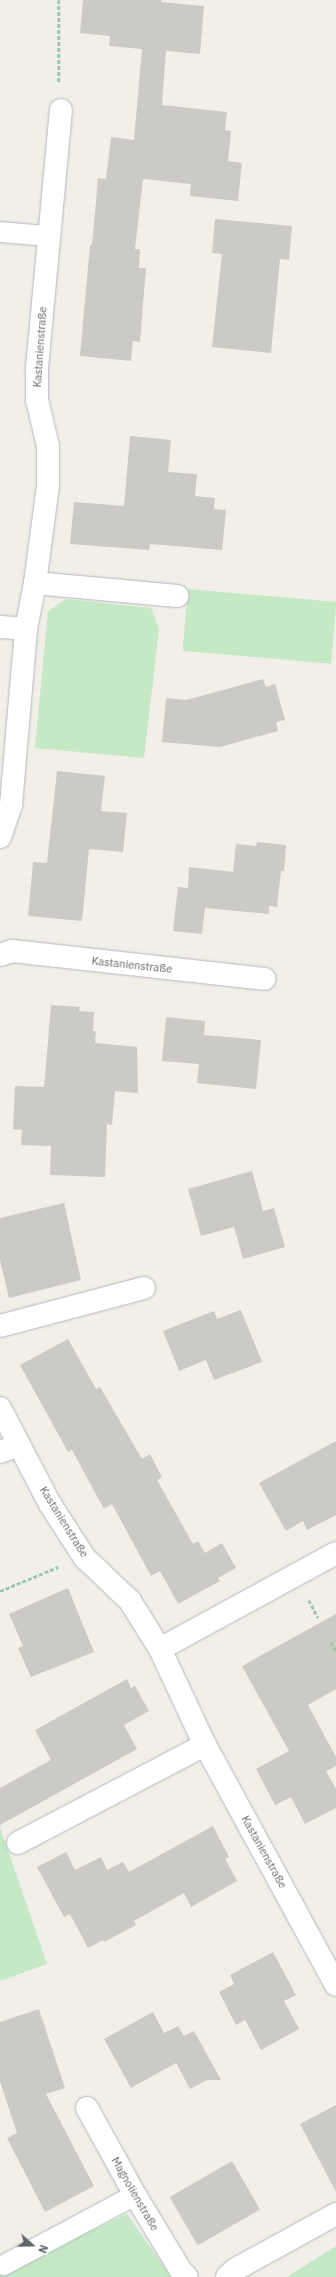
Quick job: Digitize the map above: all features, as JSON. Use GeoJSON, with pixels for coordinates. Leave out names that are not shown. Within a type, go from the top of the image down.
{"type":"FeatureCollection","features":[{"type":"Feature","properties":{"kind":"street","name":"Kastanienstraße"},"geometry":{"type":"LineString","coordinates":[[0,837],[11,805],[26,629],[35,583],[48,485],[48,446],[37,400],[37,368],[48,236],[61,110]]}},
{"type":"Feature","properties":{"kind":"street"},"geometry":{"type":"LineString","coordinates":[[35,583],[177,596]]}},
{"type":"Feature","properties":{"kind":"street"},"geometry":{"type":"LineString","coordinates":[[0,627],[26,629]]}},
{"type":"Feature","properties":{"kind":"street","name":"Kastanienstraße"},"geometry":{"type":"LineString","coordinates":[[0,955],[12,951],[264,979]]}},
{"type":"Feature","properties":{"kind":"street"},"geometry":{"type":"LineString","coordinates":[[0,1326],[144,1288]]}},
{"type":"Feature","properties":{"kind":"street","name":"Kastanienstraße"},"geometry":{"type":"LineString","coordinates":[[0,1408],[9,1449],[50,1504],[84,1557],[130,1601],[160,1649],[205,1745],[329,1955],[336,1985]]}},
{"type":"Feature","properties":{"kind":"street"},"geometry":{"type":"LineString","coordinates":[[160,1649],[336,1553]]}},
{"type":"Feature","properties":{"kind":"street"},"geometry":{"type":"LineString","coordinates":[[18,1843],[205,1745]]}},
{"type":"Feature","properties":{"kind":"street","name":"Magnolienstraße"},"geometry":{"type":"LineString","coordinates":[[87,2108],[135,2195],[181,2271],[187,2277]]}},
{"type":"Feature","properties":{"kind":"street"},"geometry":{"type":"LineString","coordinates":[[227,2277],[236,2269],[336,2214]]}},
{"type":"Feature","properties":{"kind":"lane"},"geometry":{"type":"LineString","coordinates":[[0,232],[48,236]]}},
{"type":"Feature","properties":{"kind":"lane"},"geometry":{"type":"LineString","coordinates":[[4,2265],[135,2195]]}},
{"type":"Feature","properties":{"kind":"path"},"geometry":{"type":"LineString","coordinates":[[59,0],[58,61],[61,110]]}},
{"type":"Feature","properties":{"kind":"path"},"geometry":{"type":"LineString","coordinates":[[0,1591],[84,1557]]}},
{"type":"Feature","properties":{"kind":"path"},"geometry":{"type":"LineString","coordinates":[[331,1642],[336,1651]]}},
{"type":"Feature","properties":{"kind":"green space"},"geometry":{"type":"Polygon","coordinates":[[[188,589],[336,602],[331,664],[183,651],[188,589]]]}},
{"type":"Feature","properties":{"kind":"green space"},"geometry":{"type":"Polygon","coordinates":[[[66,599],[151,608],[159,629],[144,758],[35,748],[48,611],[66,599]]]}},
{"type":"Feature","properties":{"kind":"green space"},"geometry":{"type":"Polygon","coordinates":[[[0,1827],[47,1964],[0,1981],[0,1827]]]}},
{"type":"Feature","properties":{"kind":"green space"},"geometry":{"type":"Polygon","coordinates":[[[127,2214],[171,2277],[0,2277],[0,2274],[127,2214]]]}},
{"type":"Feature","properties":{"kind":"green space"},"geometry":{"type":"Polygon","coordinates":[[[336,2246],[336,2277],[287,2277],[336,2246]]]}},
{"type":"Feature","properties":{"kind":"building"},"geometry":{"type":"Polygon","coordinates":[[[83,0],[162,0],[161,2],[204,6],[200,54],[166,51],[162,105],[227,112],[225,130],[231,131],[228,161],[242,163],[238,201],[190,196],[191,184],[143,179],[135,249],[140,249],[139,268],[146,268],[140,342],[133,341],[131,361],[80,356],[90,245],[92,245],[98,178],[106,179],[111,137],[134,140],[142,49],[109,46],[110,36],[80,33],[83,0]]]}},
{"type":"Feature","properties":{"kind":"building"},"geometry":{"type":"Polygon","coordinates":[[[215,219],[292,226],[289,260],[280,259],[271,353],[212,347],[222,254],[212,253],[215,219]]]}},
{"type":"Feature","properties":{"kind":"building"},"geometry":{"type":"Polygon","coordinates":[[[130,436],[171,440],[168,472],[197,474],[195,496],[215,498],[214,509],[226,510],[222,550],[150,544],[149,550],[70,544],[74,502],[124,506],[130,436]]]}},
{"type":"Feature","properties":{"kind":"building"},"geometry":{"type":"Polygon","coordinates":[[[263,679],[266,687],[275,684],[285,720],[276,722],[278,731],[220,747],[162,742],[166,698],[186,700],[263,679]]]}},
{"type":"Feature","properties":{"kind":"building"},"geometry":{"type":"Polygon","coordinates":[[[57,771],[105,776],[101,811],[127,813],[123,852],[89,849],[82,921],[28,916],[33,862],[47,863],[57,771]]]}},
{"type":"Feature","properties":{"kind":"building"},"geometry":{"type":"Polygon","coordinates":[[[257,842],[286,845],[284,871],[281,871],[277,907],[269,906],[269,914],[205,908],[202,934],[173,931],[178,887],[188,888],[189,867],[233,872],[236,844],[256,846],[257,842]]]}},
{"type":"Feature","properties":{"kind":"building"},"geometry":{"type":"Polygon","coordinates":[[[51,1005],[80,1007],[79,1011],[94,1012],[93,1031],[96,1031],[95,1043],[137,1047],[138,1093],[115,1091],[112,1125],[107,1124],[105,1177],[50,1175],[51,1146],[21,1145],[22,1130],[13,1129],[15,1086],[44,1087],[51,1005]]]}},
{"type":"Feature","properties":{"kind":"building"},"geometry":{"type":"Polygon","coordinates":[[[166,1017],[205,1021],[204,1035],[261,1040],[256,1089],[197,1083],[199,1064],[162,1061],[166,1017]]]}},
{"type":"Feature","properties":{"kind":"building"},"geometry":{"type":"Polygon","coordinates":[[[252,1171],[263,1211],[274,1208],[285,1247],[243,1259],[234,1227],[201,1236],[188,1189],[252,1171]]]}},
{"type":"Feature","properties":{"kind":"building"},"geometry":{"type":"Polygon","coordinates":[[[64,1203],[81,1280],[9,1298],[0,1260],[0,1218],[64,1203]]]}},
{"type":"Feature","properties":{"kind":"building"},"geometry":{"type":"Polygon","coordinates":[[[241,1310],[262,1362],[214,1380],[206,1360],[179,1371],[163,1331],[214,1311],[217,1319],[241,1310]]]}},
{"type":"Feature","properties":{"kind":"building"},"geometry":{"type":"Polygon","coordinates":[[[68,1339],[96,1389],[100,1387],[142,1459],[150,1454],[162,1477],[157,1480],[193,1544],[198,1541],[205,1553],[222,1543],[236,1568],[218,1578],[220,1581],[178,1604],[160,1571],[151,1576],[112,1504],[104,1509],[72,1450],[68,1452],[20,1365],[68,1339]]]}},
{"type":"Feature","properties":{"kind":"building"},"geometry":{"type":"Polygon","coordinates":[[[336,1441],[336,1515],[307,1530],[303,1521],[286,1531],[259,1483],[336,1441]]]}},
{"type":"Feature","properties":{"kind":"building"},"geometry":{"type":"Polygon","coordinates":[[[68,1588],[94,1652],[31,1677],[18,1648],[23,1646],[9,1614],[68,1588]]]}},
{"type":"Feature","properties":{"kind":"building"},"geometry":{"type":"Polygon","coordinates":[[[336,1614],[336,1689],[308,1705],[336,1757],[336,1766],[326,1771],[336,1789],[336,1808],[305,1824],[291,1797],[275,1805],[256,1769],[289,1751],[242,1666],[336,1614]]]}},
{"type":"Feature","properties":{"kind":"building"},"geometry":{"type":"Polygon","coordinates":[[[127,1679],[131,1688],[135,1686],[149,1711],[124,1725],[137,1749],[0,1825],[0,1788],[51,1760],[35,1730],[127,1679]]]}},
{"type":"Feature","properties":{"kind":"building"},"geometry":{"type":"Polygon","coordinates":[[[213,1826],[229,1857],[225,1859],[237,1881],[191,1907],[184,1893],[134,1921],[136,1925],[104,1942],[103,1940],[88,1948],[70,1914],[64,1917],[37,1867],[66,1852],[75,1870],[101,1857],[107,1870],[123,1862],[129,1872],[213,1826]]]}},
{"type":"Feature","properties":{"kind":"building"},"geometry":{"type":"Polygon","coordinates":[[[273,1952],[296,1995],[284,2001],[299,2029],[261,2050],[245,2020],[236,2025],[219,1992],[234,1984],[230,1975],[273,1952]]]}},
{"type":"Feature","properties":{"kind":"building"},"geometry":{"type":"Polygon","coordinates":[[[39,2009],[65,2088],[46,2094],[94,2186],[45,2212],[7,2138],[17,2133],[0,2081],[0,2022],[39,2009]]]}},
{"type":"Feature","properties":{"kind":"building"},"geometry":{"type":"Polygon","coordinates":[[[153,2012],[164,2033],[178,2026],[184,2036],[194,2031],[221,2080],[207,2080],[190,2089],[176,2063],[131,2088],[104,2039],[153,2012]]]}},
{"type":"Feature","properties":{"kind":"building"},"geometry":{"type":"Polygon","coordinates":[[[336,2105],[336,2192],[300,2124],[336,2105]]]}},
{"type":"Feature","properties":{"kind":"building"},"geometry":{"type":"Polygon","coordinates":[[[232,2161],[260,2209],[198,2245],[170,2197],[232,2161]]]}}]}
